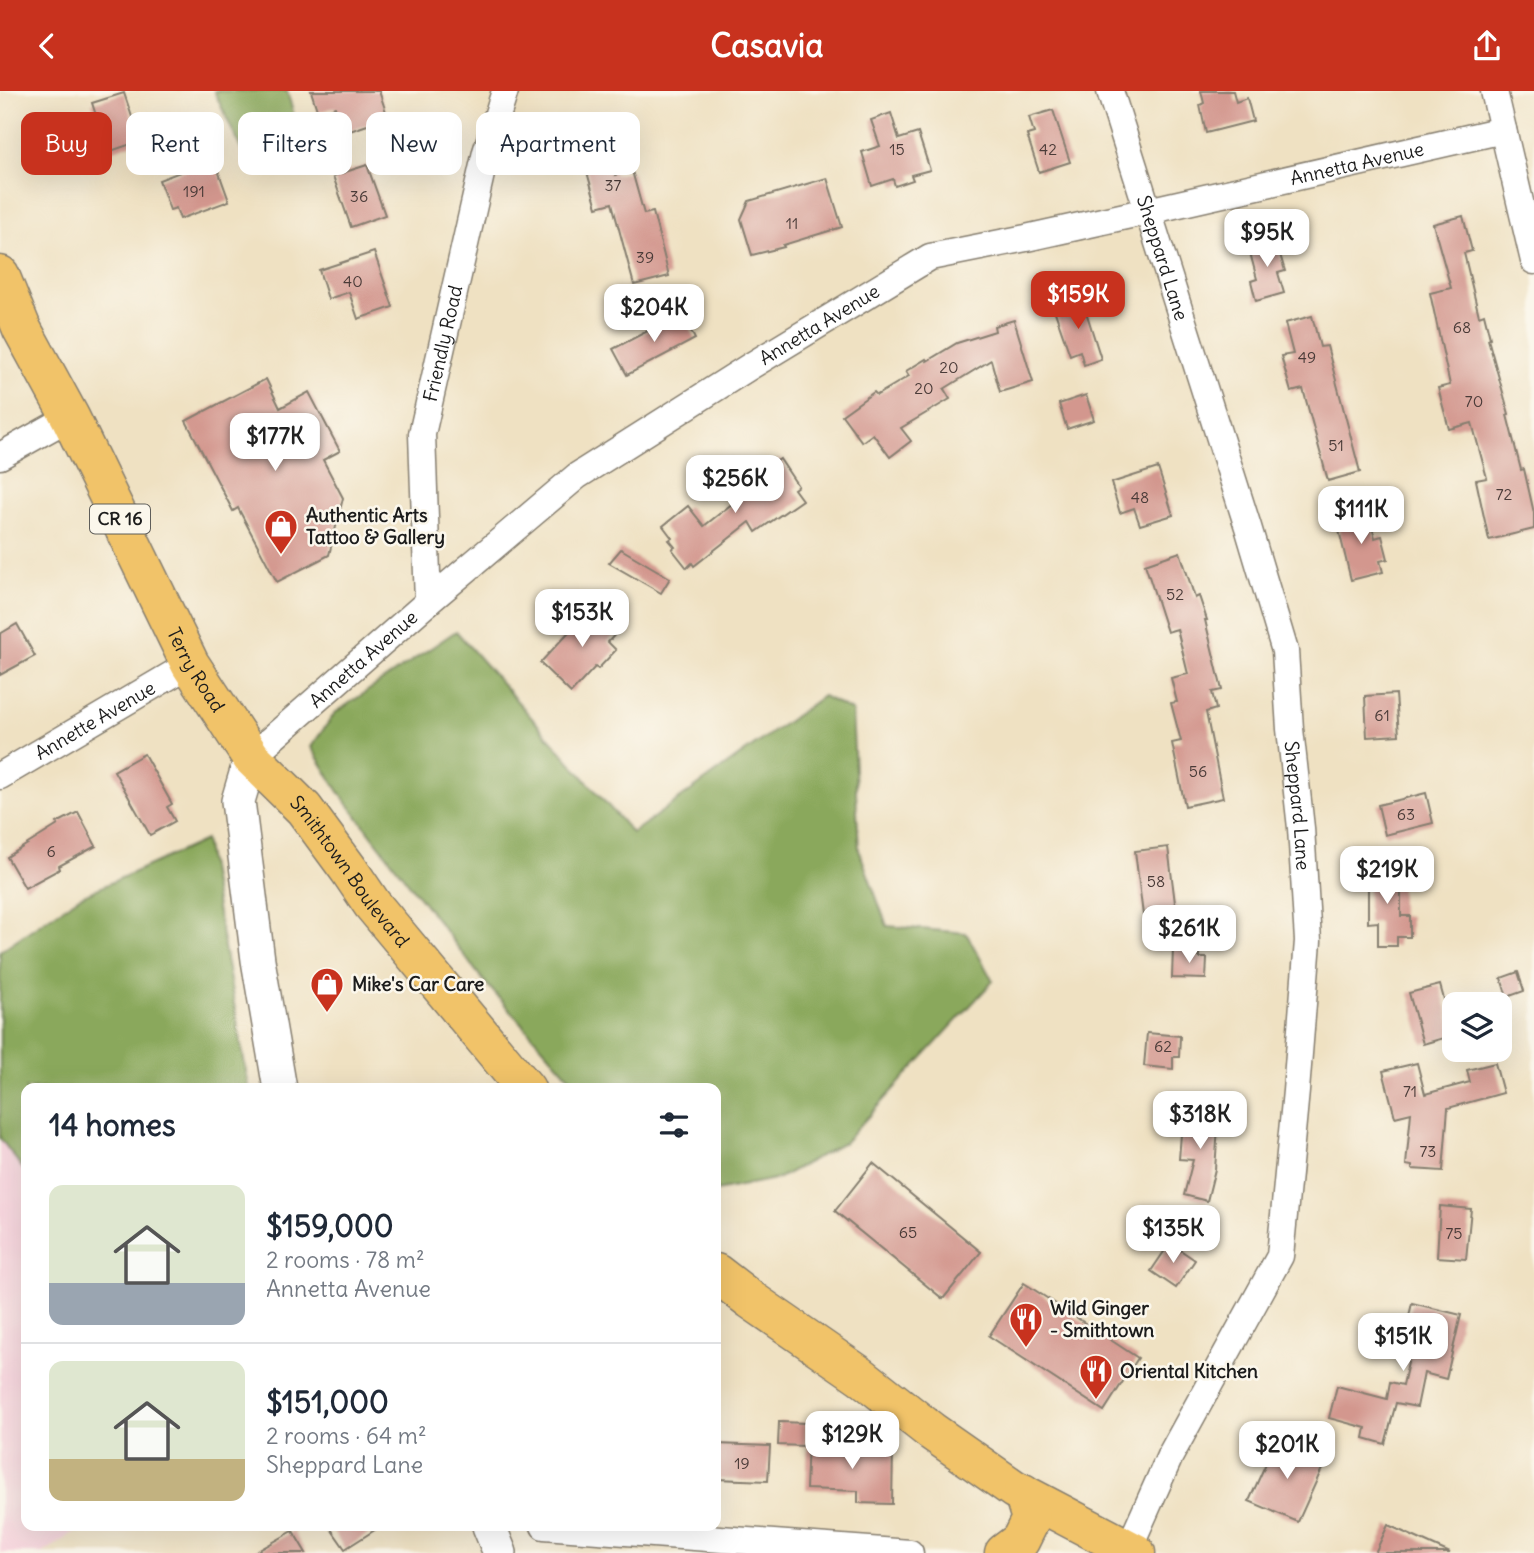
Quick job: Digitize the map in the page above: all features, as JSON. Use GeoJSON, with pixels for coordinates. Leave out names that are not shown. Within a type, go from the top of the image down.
{"type":"FeatureCollection","features":[{"type":"Feature","properties":{"kind":"main road","name":"Terry Road"},"geometry":{"type":"LineString","coordinates":[[0,275],[22,329],[70,417],[190,664],[251,757]]}},
{"type":"Feature","properties":{"kind":"main road","name":"Smithtown Boulevard"},"geometry":{"type":"LineString","coordinates":[[251,757],[303,809],[372,904],[521,1083]]}},
{"type":"Feature","properties":{"kind":"main road"},"geometry":{"type":"LineString","coordinates":[[721,1277],[861,1376],[931,1431],[1023,1493],[1129,1552]]}},
{"type":"Feature","properties":{"kind":"main road"},"geometry":{"type":"LineString","coordinates":[[1004,1553],[1020,1541],[1031,1519],[1023,1493]]}},
{"type":"Feature","properties":{"kind":"street","name":"Friendly Road"},"geometry":{"type":"LineString","coordinates":[[428,602],[422,434],[486,152],[505,91]]}},
{"type":"Feature","properties":{"kind":"street","name":"Sheppard Lane"},"geometry":{"type":"LineString","coordinates":[[1110,91],[1285,651],[1308,941],[1280,1256],[1170,1456],[1129,1552]]}},
{"type":"Feature","properties":{"kind":"street"},"geometry":{"type":"LineString","coordinates":[[1494,91],[1534,261]]}},
{"type":"Feature","properties":{"kind":"street","name":"Annetta Avenue"},"geometry":{"type":"LineString","coordinates":[[251,757],[577,476],[930,257],[1148,211],[1503,130]]}},
{"type":"Feature","properties":{"kind":"street"},"geometry":{"type":"LineString","coordinates":[[0,456],[70,417]]}},
{"type":"Feature","properties":{"kind":"street","name":"Annette Avenue"},"geometry":{"type":"LineString","coordinates":[[0,776],[190,664]]}},
{"type":"Feature","properties":{"kind":"street"},"geometry":{"type":"LineString","coordinates":[[251,757],[238,801],[258,960],[279,1083]]}},
{"type":"Feature","properties":{"kind":"street"},"geometry":{"type":"LineString","coordinates":[[491,1531],[500,1553]]}},
{"type":"Feature","properties":{"kind":"street"},"geometry":{"type":"LineString","coordinates":[[612,1531],[910,1553]]}},
{"type":"Feature","properties":{"kind":"shaded area"},"geometry":{"type":"Polygon","coordinates":[[[0,1041],[21,1085],[21,1531],[76,1531],[43,1553],[0,1553],[0,1041]]]}},
{"type":"Feature","properties":{"kind":"green space"},"geometry":{"type":"Polygon","coordinates":[[[214,91],[287,91],[293,112],[238,112],[238,143],[214,91]]]}},
{"type":"Feature","properties":{"kind":"green space"},"geometry":{"type":"Polygon","coordinates":[[[456,631],[632,833],[823,696],[852,711],[859,850],[887,926],[966,933],[993,981],[844,1143],[779,1178],[721,1190],[721,1083],[575,1083],[483,980],[341,795],[311,747],[335,713],[456,631]]]}},
{"type":"Feature","properties":{"kind":"green space"},"geometry":{"type":"Polygon","coordinates":[[[205,840],[248,1083],[21,1083],[21,1166],[0,1138],[0,951],[79,897],[205,840]]]}},
{"type":"Feature","properties":{"kind":"building"},"geometry":{"type":"Polygon","coordinates":[[[311,91],[379,91],[386,112],[366,112],[366,126],[352,130],[352,112],[337,112],[335,107],[318,112],[311,91]]]}},
{"type":"Feature","properties":{"kind":"building"},"geometry":{"type":"Polygon","coordinates":[[[1201,91],[1233,91],[1236,102],[1247,98],[1253,121],[1206,133],[1200,105],[1204,103],[1201,91]]]}},
{"type":"Feature","properties":{"kind":"building"},"geometry":{"type":"Polygon","coordinates":[[[124,93],[130,112],[126,112],[126,146],[112,151],[112,112],[95,112],[92,103],[124,93]]]}},
{"type":"Feature","properties":{"kind":"building"},"geometry":{"type":"Polygon","coordinates":[[[1053,110],[1070,162],[1039,172],[1027,135],[1034,133],[1029,117],[1053,110]]]}},
{"type":"Feature","properties":{"kind":"building"},"geometry":{"type":"Polygon","coordinates":[[[891,113],[899,139],[918,133],[930,170],[911,175],[913,180],[895,186],[893,179],[872,186],[862,152],[880,146],[871,120],[891,113]]]}},
{"type":"Feature","properties":{"kind":"building"},"geometry":{"type":"Polygon","coordinates":[[[366,165],[366,175],[371,175],[385,215],[351,227],[333,176],[352,175],[352,170],[366,165]]]}},
{"type":"Feature","properties":{"kind":"building"},"geometry":{"type":"Polygon","coordinates":[[[172,175],[220,175],[229,201],[180,219],[176,208],[170,210],[159,180],[172,175]]]}},
{"type":"Feature","properties":{"kind":"building"},"geometry":{"type":"Polygon","coordinates":[[[588,175],[633,175],[644,214],[653,212],[669,276],[634,285],[612,203],[597,207],[588,175]]]}},
{"type":"Feature","properties":{"kind":"building"},"geometry":{"type":"Polygon","coordinates":[[[827,178],[842,227],[752,255],[741,219],[749,201],[827,178]]]}},
{"type":"Feature","properties":{"kind":"building"},"geometry":{"type":"Polygon","coordinates":[[[1463,216],[1472,251],[1464,253],[1479,316],[1484,314],[1490,338],[1488,339],[1509,414],[1507,415],[1534,513],[1534,529],[1489,540],[1476,480],[1487,478],[1472,423],[1449,429],[1438,388],[1450,385],[1430,293],[1451,288],[1433,224],[1463,216]]]}},
{"type":"Feature","properties":{"kind":"building"},"geometry":{"type":"Polygon","coordinates":[[[1275,238],[1285,271],[1278,273],[1284,293],[1256,301],[1251,281],[1257,279],[1248,245],[1275,238]]]}},
{"type":"Feature","properties":{"kind":"building"},"geometry":{"type":"Polygon","coordinates":[[[374,252],[393,307],[358,319],[349,292],[328,299],[319,270],[374,252]]]}},
{"type":"Feature","properties":{"kind":"building"},"geometry":{"type":"Polygon","coordinates":[[[1082,299],[1101,359],[1084,365],[1080,351],[1070,355],[1054,309],[1082,299]]]}},
{"type":"Feature","properties":{"kind":"building"},"geometry":{"type":"Polygon","coordinates":[[[682,313],[695,339],[627,375],[613,349],[682,313]]]}},
{"type":"Feature","properties":{"kind":"building"},"geometry":{"type":"Polygon","coordinates":[[[1312,316],[1320,347],[1327,346],[1360,472],[1328,481],[1303,389],[1291,392],[1281,356],[1293,354],[1285,323],[1312,316]]]}},
{"type":"Feature","properties":{"kind":"building"},"geometry":{"type":"Polygon","coordinates":[[[1014,320],[1033,382],[1000,392],[991,360],[944,389],[950,399],[901,428],[911,441],[890,457],[873,434],[862,442],[842,415],[874,392],[877,395],[909,376],[906,371],[926,359],[927,361],[957,343],[995,331],[994,326],[1014,320]]]}},
{"type":"Feature","properties":{"kind":"building"},"geometry":{"type":"Polygon","coordinates":[[[266,379],[280,408],[309,392],[340,451],[323,460],[343,498],[329,555],[277,582],[238,508],[233,511],[186,421],[266,379]]]}},
{"type":"Feature","properties":{"kind":"building"},"geometry":{"type":"Polygon","coordinates":[[[1086,395],[1094,420],[1067,429],[1059,404],[1086,395]]]}},
{"type":"Feature","properties":{"kind":"building"},"geometry":{"type":"Polygon","coordinates":[[[780,459],[798,486],[794,489],[802,500],[756,532],[750,522],[694,566],[692,563],[687,568],[672,549],[675,547],[669,540],[672,538],[663,526],[688,506],[704,526],[738,499],[733,491],[780,459]]]}},
{"type":"Feature","properties":{"kind":"building"},"geometry":{"type":"Polygon","coordinates":[[[1158,468],[1173,515],[1140,525],[1134,508],[1120,513],[1111,483],[1158,468]]]}},
{"type":"Feature","properties":{"kind":"building"},"geometry":{"type":"Polygon","coordinates":[[[1368,511],[1375,538],[1382,536],[1388,559],[1380,561],[1383,572],[1351,580],[1336,518],[1368,511]]]}},
{"type":"Feature","properties":{"kind":"building"},"geometry":{"type":"Polygon","coordinates":[[[621,549],[670,578],[661,593],[609,563],[621,549]]]}},
{"type":"Feature","properties":{"kind":"building"},"geometry":{"type":"Polygon","coordinates":[[[1180,552],[1195,598],[1199,596],[1207,620],[1222,690],[1212,692],[1216,709],[1206,712],[1223,798],[1185,806],[1172,743],[1181,741],[1171,703],[1177,702],[1171,678],[1188,674],[1177,629],[1167,632],[1145,564],[1180,552]]]}},
{"type":"Feature","properties":{"kind":"building"},"geometry":{"type":"Polygon","coordinates":[[[592,603],[620,629],[608,642],[616,650],[598,669],[595,667],[571,693],[540,663],[581,619],[578,617],[592,603]]]}},
{"type":"Feature","properties":{"kind":"building"},"geometry":{"type":"Polygon","coordinates":[[[17,624],[35,656],[0,675],[0,634],[17,624]]]}},
{"type":"Feature","properties":{"kind":"building"},"geometry":{"type":"Polygon","coordinates":[[[1396,694],[1399,735],[1367,737],[1365,696],[1396,694]]]}},
{"type":"Feature","properties":{"kind":"building"},"geometry":{"type":"Polygon","coordinates":[[[144,754],[172,804],[167,807],[175,821],[150,835],[114,771],[144,754]]]}},
{"type":"Feature","properties":{"kind":"building"},"geometry":{"type":"Polygon","coordinates":[[[1426,793],[1433,823],[1385,835],[1378,805],[1426,793]]]}},
{"type":"Feature","properties":{"kind":"building"},"geometry":{"type":"Polygon","coordinates":[[[78,812],[96,846],[25,888],[7,857],[78,812]]]}},
{"type":"Feature","properties":{"kind":"building"},"geometry":{"type":"Polygon","coordinates":[[[1168,847],[1176,911],[1143,915],[1135,851],[1168,847]]]}},
{"type":"Feature","properties":{"kind":"building"},"geometry":{"type":"Polygon","coordinates":[[[1368,869],[1401,870],[1401,916],[1410,916],[1410,937],[1397,937],[1397,946],[1378,946],[1378,922],[1368,923],[1368,869]]]}},
{"type":"Feature","properties":{"kind":"building"},"geometry":{"type":"Polygon","coordinates":[[[1173,949],[1199,950],[1199,958],[1207,958],[1206,979],[1172,978],[1173,949]]]}},
{"type":"Feature","properties":{"kind":"building"},"geometry":{"type":"Polygon","coordinates":[[[1518,972],[1524,991],[1512,995],[1512,992],[1505,992],[1501,978],[1518,972]]]}},
{"type":"Feature","properties":{"kind":"building"},"geometry":{"type":"Polygon","coordinates":[[[1440,985],[1442,1038],[1423,1044],[1409,993],[1440,985]]]}},
{"type":"Feature","properties":{"kind":"building"},"geometry":{"type":"Polygon","coordinates":[[[1147,1033],[1180,1036],[1179,1057],[1173,1057],[1173,1069],[1144,1066],[1147,1033]]]}},
{"type":"Feature","properties":{"kind":"building"},"geometry":{"type":"Polygon","coordinates":[[[1417,1063],[1425,1094],[1470,1082],[1467,1070],[1495,1063],[1503,1093],[1448,1108],[1443,1171],[1412,1169],[1412,1166],[1406,1165],[1411,1113],[1395,1117],[1383,1071],[1417,1063]]]}},
{"type":"Feature","properties":{"kind":"building"},"geometry":{"type":"Polygon","coordinates":[[[1183,1110],[1219,1113],[1215,1169],[1207,1201],[1184,1195],[1193,1160],[1179,1159],[1183,1110]]]}},
{"type":"Feature","properties":{"kind":"building"},"geometry":{"type":"Polygon","coordinates":[[[873,1163],[981,1252],[943,1299],[835,1211],[873,1163]]]}},
{"type":"Feature","properties":{"kind":"building"},"geometry":{"type":"Polygon","coordinates":[[[1440,1206],[1471,1209],[1466,1259],[1437,1257],[1440,1206]]]}},
{"type":"Feature","properties":{"kind":"building"},"geometry":{"type":"Polygon","coordinates":[[[1170,1243],[1195,1260],[1176,1288],[1151,1271],[1170,1243]]]}},
{"type":"Feature","properties":{"kind":"building"},"geometry":{"type":"Polygon","coordinates":[[[1024,1283],[1138,1358],[1104,1411],[989,1336],[1024,1283]]]}},
{"type":"Feature","properties":{"kind":"building"},"geometry":{"type":"Polygon","coordinates":[[[1412,1303],[1461,1315],[1446,1379],[1424,1373],[1417,1407],[1396,1403],[1385,1444],[1364,1438],[1366,1428],[1329,1418],[1337,1386],[1387,1399],[1390,1382],[1403,1385],[1413,1340],[1404,1338],[1412,1303]]]}},
{"type":"Feature","properties":{"kind":"building"},"geometry":{"type":"Polygon","coordinates":[[[779,1422],[806,1423],[805,1446],[778,1445],[779,1422]]]}},
{"type":"Feature","properties":{"kind":"building"},"geometry":{"type":"Polygon","coordinates":[[[808,1441],[833,1442],[832,1446],[893,1447],[892,1504],[858,1503],[858,1491],[806,1489],[808,1441]]]}},
{"type":"Feature","properties":{"kind":"building"},"geometry":{"type":"Polygon","coordinates":[[[1276,1441],[1325,1462],[1298,1522],[1249,1501],[1276,1441]]]}},
{"type":"Feature","properties":{"kind":"building"},"geometry":{"type":"Polygon","coordinates":[[[721,1444],[770,1446],[768,1481],[721,1479],[721,1444]]]}},
{"type":"Feature","properties":{"kind":"building"},"geometry":{"type":"Polygon","coordinates":[[[1388,1525],[1450,1553],[1375,1553],[1388,1525]]]}},
{"type":"Feature","properties":{"kind":"building"},"geometry":{"type":"Polygon","coordinates":[[[293,1531],[306,1553],[254,1553],[293,1531]]]}},
{"type":"Feature","properties":{"kind":"building"},"geometry":{"type":"Polygon","coordinates":[[[332,1531],[373,1531],[345,1549],[332,1531]]]}},
{"type":"Feature","properties":{"kind":"place","name":"Authentic Arts Tattoo & Gallery"},"geometry":{"type":"Point","coordinates":[281,556]}},
{"type":"Feature","properties":{"kind":"place","name":"Mike's Car Care"},"geometry":{"type":"Point","coordinates":[327,1014]}},
{"type":"Feature","properties":{"kind":"place","name":"Wild Ginger - Smithtown"},"geometry":{"type":"Point","coordinates":[1026,1349]}},
{"type":"Feature","properties":{"kind":"place","name":"Oriental Kitchen"},"geometry":{"type":"Point","coordinates":[1096,1401]}}]}
